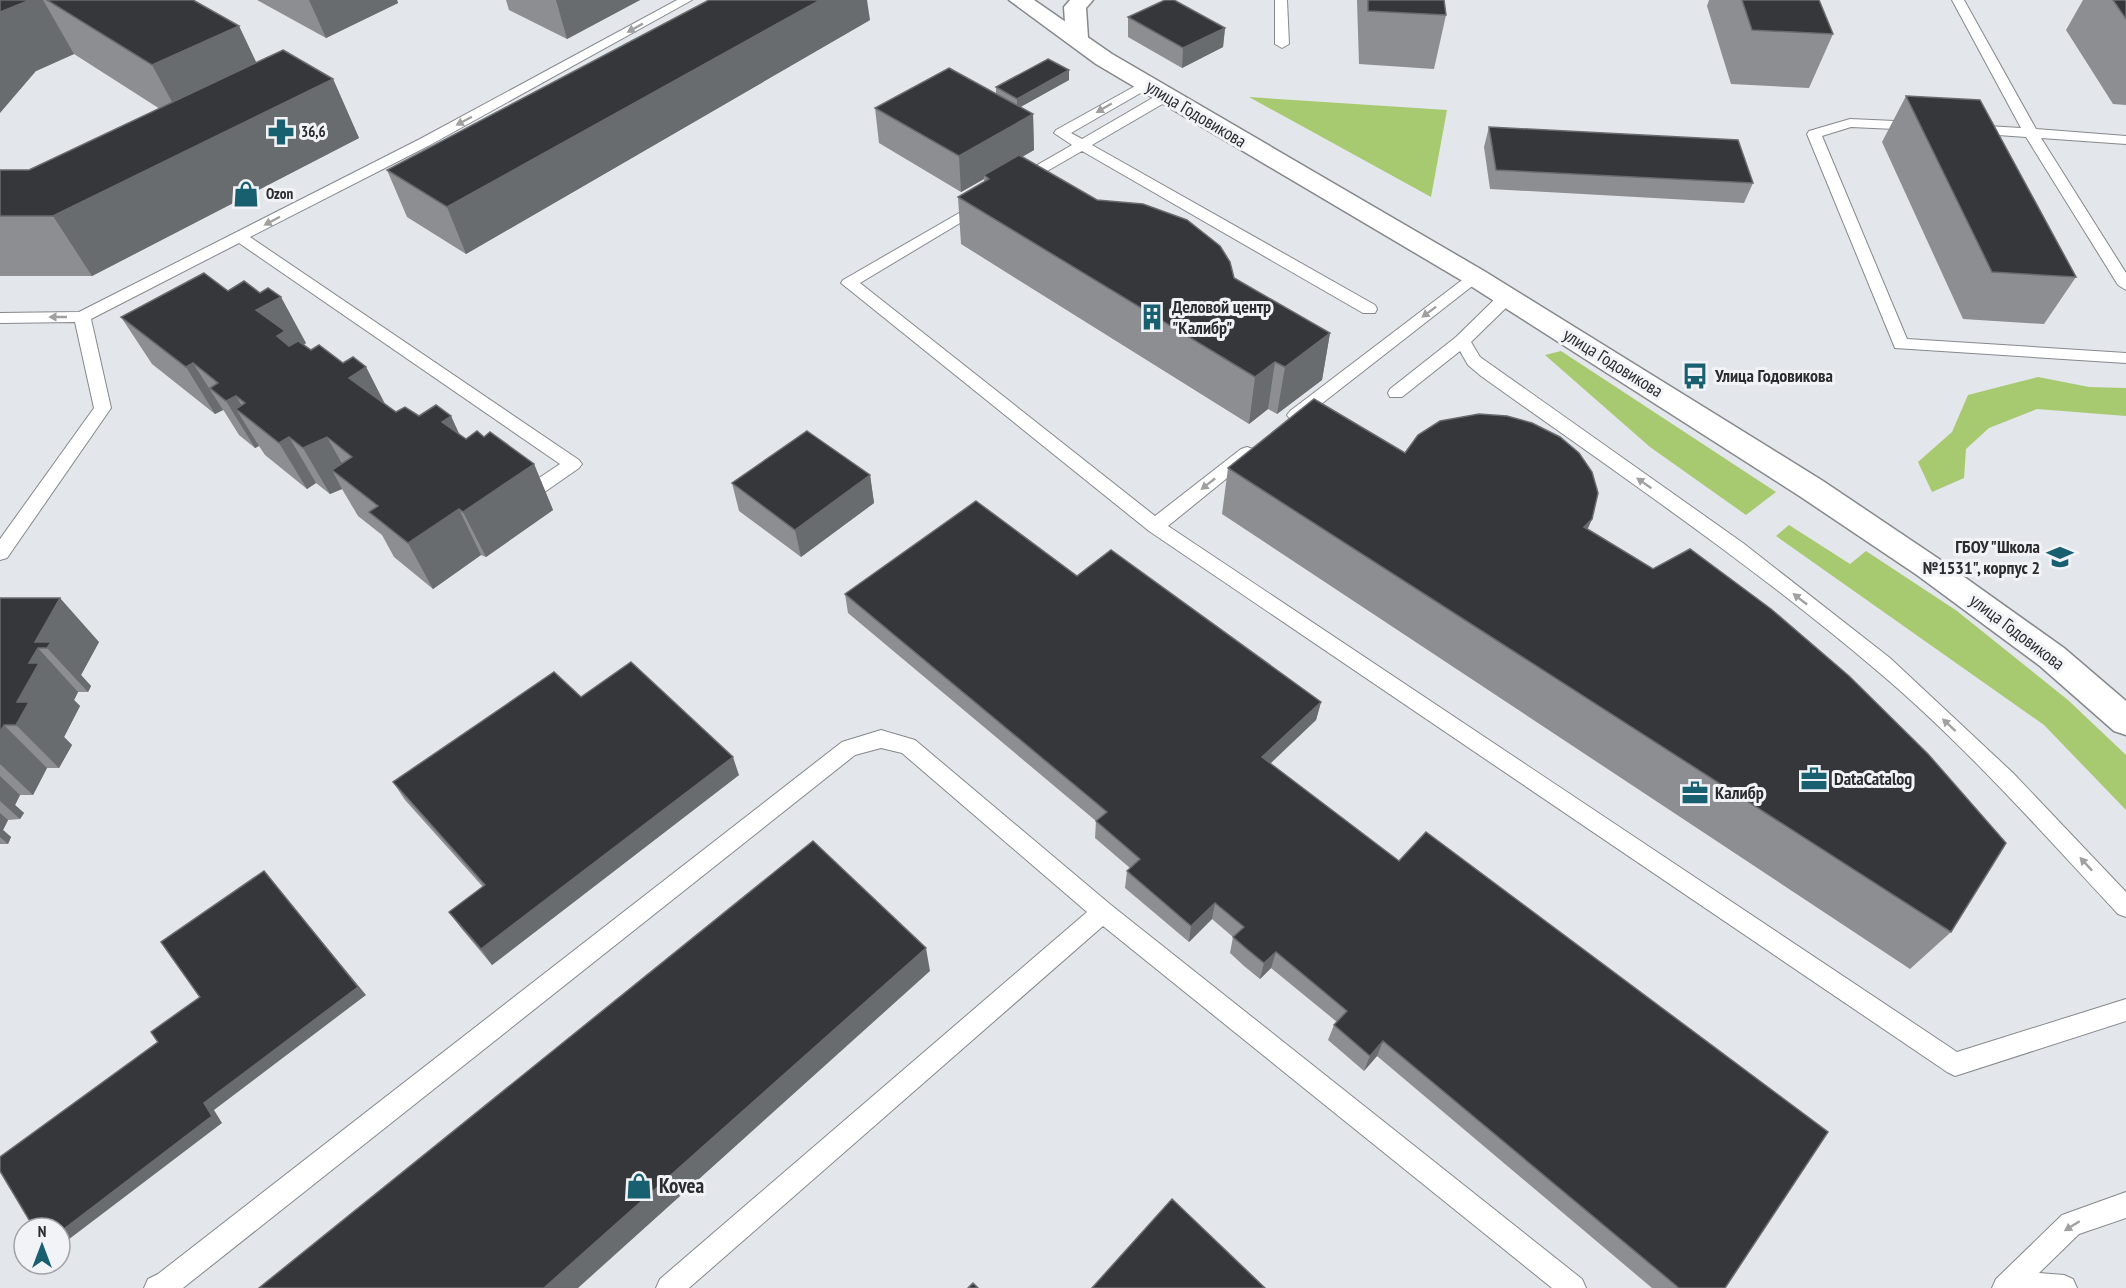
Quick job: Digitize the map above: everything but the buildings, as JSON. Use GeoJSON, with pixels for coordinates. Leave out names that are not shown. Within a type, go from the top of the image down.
{"type":"FeatureCollection","features":[{"type":"Feature","properties":{"kind":"street","name":"улица Годовикова"},"geometry":{"type":"LineString","coordinates":[[1020,0],[1104,59],[1475,277],[1696,415],[1929,567],[2052,657],[2126,721]]}},
{"type":"Feature","properties":{"kind":"street"},"geometry":{"type":"LineString","coordinates":[[1077,38],[1076,7],[1082,0]]}},
{"type":"Feature","properties":{"kind":"lane"},"geometry":{"type":"LineString","coordinates":[[0,318],[82,317],[241,238],[425,142],[686,0]]}},
{"type":"Feature","properties":{"kind":"lane"},"geometry":{"type":"LineString","coordinates":[[1281,0],[1282,44]]}},
{"type":"Feature","properties":{"kind":"lane"},"geometry":{"type":"LineString","coordinates":[[1958,0],[2030,132],[2126,285]]}},
{"type":"Feature","properties":{"kind":"lane"},"geometry":{"type":"LineString","coordinates":[[1156,90],[1061,133],[1369,309]]}},
{"type":"Feature","properties":{"kind":"lane"},"geometry":{"type":"LineString","coordinates":[[1156,90],[1080,144],[849,283],[1155,526],[1955,1064],[2126,1010]]}},
{"type":"Feature","properties":{"kind":"lane"},"geometry":{"type":"LineString","coordinates":[[1929,127],[1850,123],[1814,134],[1901,344],[2126,358]]}},
{"type":"Feature","properties":{"kind":"lane"},"geometry":{"type":"LineString","coordinates":[[1951,128],[2126,140]]}},
{"type":"Feature","properties":{"kind":"lane"},"geometry":{"type":"LineString","coordinates":[[425,142],[444,152]]}},
{"type":"Feature","properties":{"kind":"lane"},"geometry":{"type":"LineString","coordinates":[[241,238],[573,464],[530,494]]}},
{"type":"Feature","properties":{"kind":"lane"},"geometry":{"type":"LineString","coordinates":[[1283,426],[1475,277]]}},
{"type":"Feature","properties":{"kind":"lane"},"geometry":{"type":"LineString","coordinates":[[1396,393],[1462,341],[1507,297]]}},
{"type":"Feature","properties":{"kind":"lane"},"geometry":{"type":"LineString","coordinates":[[0,553],[103,408],[82,317]]}},
{"type":"Feature","properties":{"kind":"lane"},"geometry":{"type":"LineString","coordinates":[[1462,341],[1473,361],[1487,372],[1736,548],[1883,664],[2006,779],[2126,907]]}},
{"type":"Feature","properties":{"kind":"lane"},"geometry":{"type":"LineString","coordinates":[[1155,526],[1264,440]]}},
{"type":"Feature","properties":{"kind":"lane"},"geometry":{"type":"LineString","coordinates":[[162,1287],[849,748],[880,739],[908,746],[1102,912],[1573,1288]]}},
{"type":"Feature","properties":{"kind":"lane"},"geometry":{"type":"LineString","coordinates":[[669,1288],[1102,912]]}},
{"type":"Feature","properties":{"kind":"lane"},"geometry":{"type":"LineString","coordinates":[[2008,1286],[2071,1224],[2126,1205]]}},
{"type":"Feature","properties":{"kind":"lane"},"geometry":{"type":"LineString","coordinates":[[2008,1286],[2064,1288]]}},
{"type":"Feature","properties":{"kind":"green space"},"geometry":{"type":"Polygon","coordinates":[[[1249,97],[1447,110],[1431,197],[1249,97]]]}},
{"type":"Feature","properties":{"kind":"green space"},"geometry":{"type":"Polygon","coordinates":[[[1561,351],[1776,492],[1746,515],[1650,447],[1545,355],[1561,351]]]}},
{"type":"Feature","properties":{"kind":"green space"},"geometry":{"type":"Polygon","coordinates":[[[2038,377],[2089,387],[2126,388],[2126,416],[2037,409],[1989,428],[1966,449],[1964,478],[1932,492],[1918,462],[1952,432],[1968,395],[2038,377]]]}},
{"type":"Feature","properties":{"kind":"green space"},"geometry":{"type":"Polygon","coordinates":[[[1789,525],[1850,564],[1866,551],[1957,611],[2068,700],[2126,755],[2126,810],[2044,725],[1776,536],[1789,525]]]}},
{"type":"Feature","properties":{"kind":"place","name":"36,6"},"geometry":{"type":"Point","coordinates":[281,132]}},
{"type":"Feature","properties":{"kind":"place","name":"Ozon"},"geometry":{"type":"Point","coordinates":[246,194]}},
{"type":"Feature","properties":{"kind":"place","name":"Деловой центр \"Калибр\""},"geometry":{"type":"Point","coordinates":[1152,317]}},
{"type":"Feature","properties":{"kind":"place","name":"Улица Годовикова"},"geometry":{"type":"Point","coordinates":[1695,376]}},
{"type":"Feature","properties":{"kind":"place","name":"ГБОУ \"Школа №1531\", корпус 2"},"geometry":{"type":"Point","coordinates":[2060,557]}},
{"type":"Feature","properties":{"kind":"place","name":"DataCatalog"},"geometry":{"type":"Point","coordinates":[1814,779]}},
{"type":"Feature","properties":{"kind":"place","name":"Калибр"},"geometry":{"type":"Point","coordinates":[1695,793]}},
{"type":"Feature","properties":{"kind":"place","name":"Kovea"},"geometry":{"type":"Point","coordinates":[639,1186]}}]}
